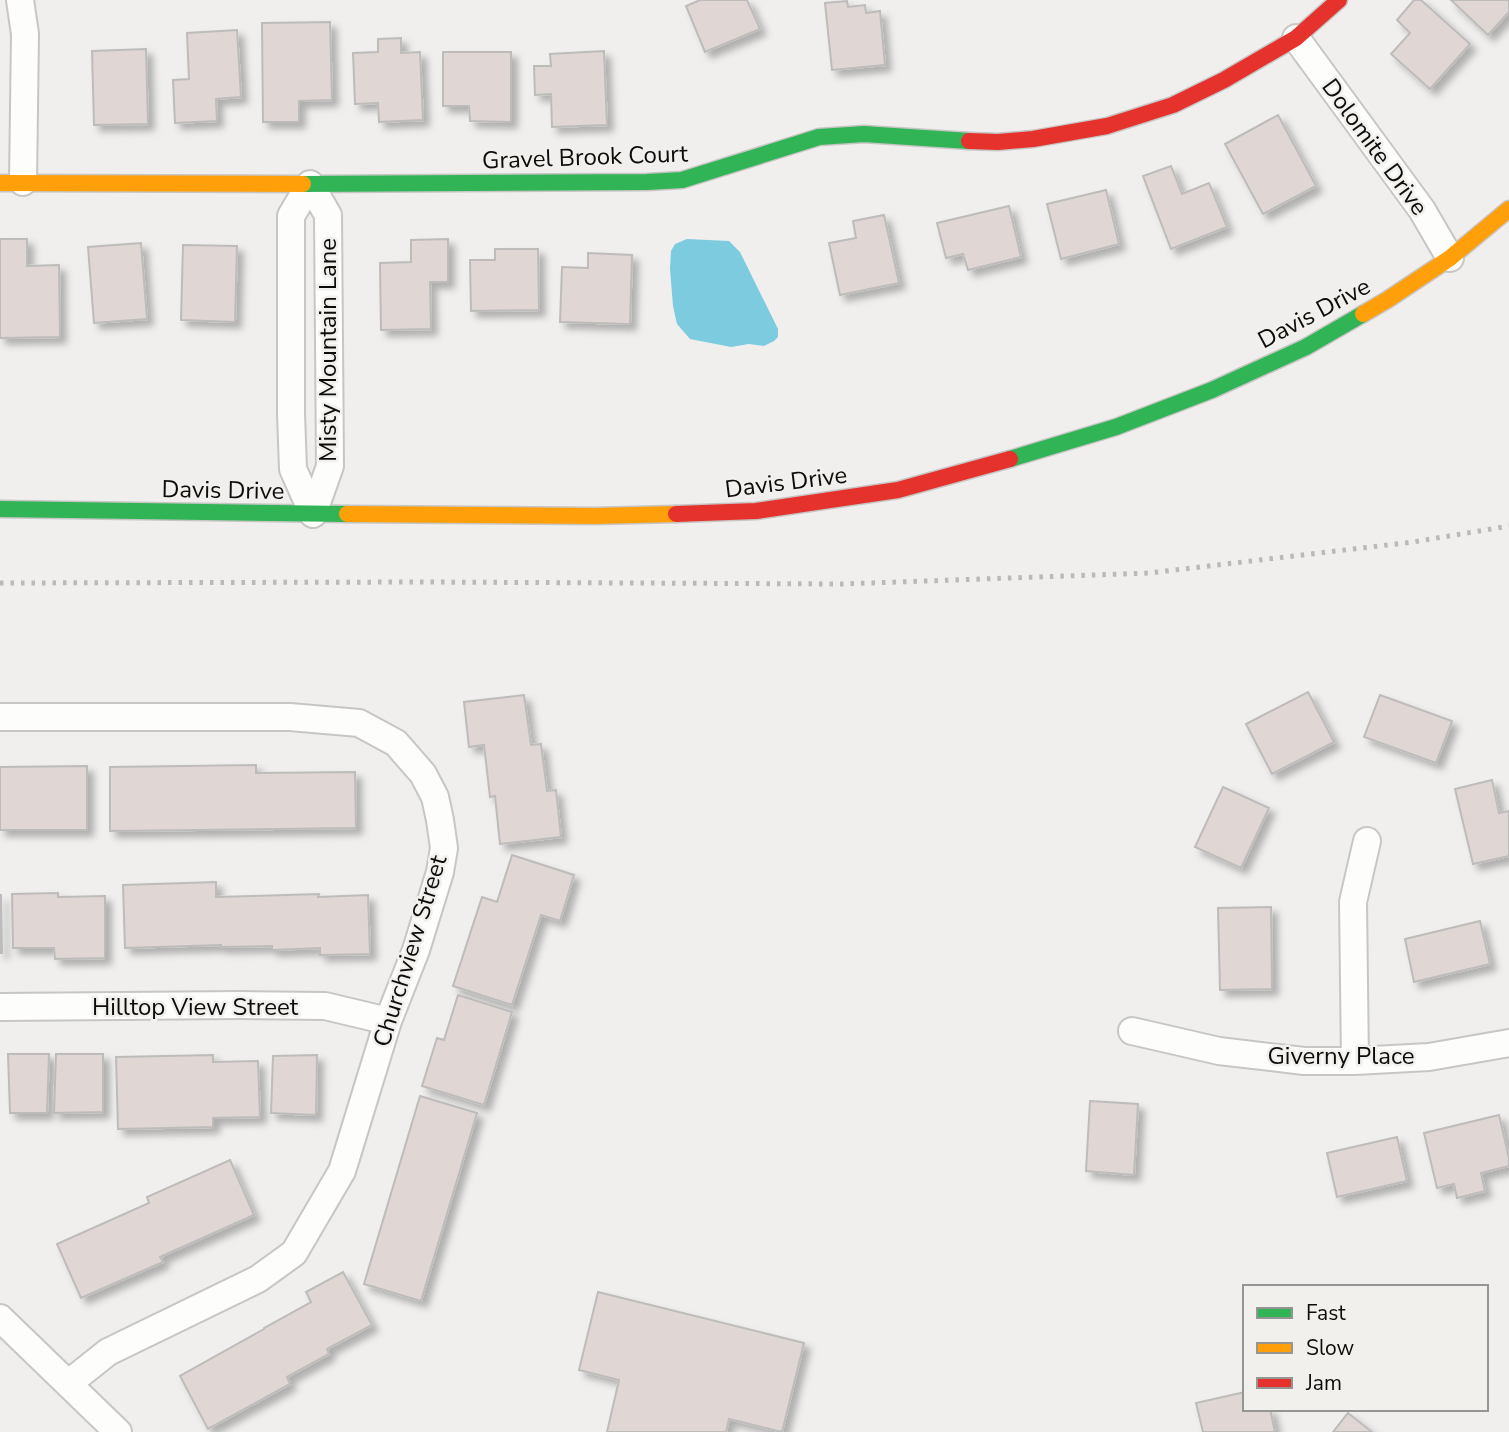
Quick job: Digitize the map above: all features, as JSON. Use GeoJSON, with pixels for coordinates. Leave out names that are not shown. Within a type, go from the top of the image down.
{"type":"FeatureCollection","features":[{"type":"Feature","properties":{"kind":"main road","name":"Gravel Brook Court"},"geometry":{"type":"LineString","coordinates":[[12,183],[609,183],[682,180],[819,137],[864,134],[946,141],[998,142],[1033,139],[1107,126],[1173,105],[1224,80],[1296,37],[1339,0]]}},
{"type":"Feature","properties":{"kind":"main road","name":"Davis Drive"},"geometry":{"type":"LineString","coordinates":[[0,509],[595,516],[756,512],[898,489],[1116,427],[1212,390],[1306,347],[1387,300],[1450,258],[1509,209]]}},
{"type":"Feature","properties":{"kind":"street"},"geometry":{"type":"LineString","coordinates":[[12,183],[25,34],[20,0]]}},
{"type":"Feature","properties":{"kind":"street","name":"Dolomite Drive"},"geometry":{"type":"LineString","coordinates":[[1296,37],[1418,204],[1450,258]]}},
{"type":"Feature","properties":{"kind":"street","name":"Misty Mountain Lane"},"geometry":{"type":"LineString","coordinates":[[310,184],[328,215],[330,466],[313,514],[293,469],[291,401],[291,216],[310,184]]}},
{"type":"Feature","properties":{"kind":"street","name":"Churchview Street"},"geometry":{"type":"LineString","coordinates":[[0,718],[290,717],[359,723],[396,743],[423,774],[435,797],[444,848],[440,872],[420,937],[388,1021],[342,1171],[293,1253],[258,1279],[108,1352],[69,1383]]}},
{"type":"Feature","properties":{"kind":"street"},"geometry":{"type":"LineString","coordinates":[[1355,1061],[1353,902],[1367,841]]}},
{"type":"Feature","properties":{"kind":"street","name":"Hilltop View Street"},"geometry":{"type":"LineString","coordinates":[[0,1007],[325,1006],[388,1021]]}},
{"type":"Feature","properties":{"kind":"street","name":"Giverny Place"},"geometry":{"type":"LineString","coordinates":[[1132,1031],[1208,1048],[1263,1057],[1304,1060],[1355,1061],[1429,1057],[1509,1043]]}},
{"type":"Feature","properties":{"kind":"street"},"geometry":{"type":"LineString","coordinates":[[0,1318],[118,1432]]}},
{"type":"Feature","properties":{"kind":"water"},"geometry":{"type":"Polygon","coordinates":[[[687,239],[729,241],[740,252],[778,329],[778,337],[774,341],[764,346],[749,344],[731,347],[690,339],[677,324],[673,306],[671,251],[675,244],[687,239]]]}},
{"type":"Feature","properties":{"kind":"building"},"geometry":{"type":"Polygon","coordinates":[[[700,0],[747,0],[760,29],[705,52],[686,6],[700,0]]]}},
{"type":"Feature","properties":{"kind":"building"},"geometry":{"type":"Polygon","coordinates":[[[1414,0],[1421,0],[1470,44],[1430,89],[1391,54],[1410,33],[1397,20],[1414,0]]]}},
{"type":"Feature","properties":{"kind":"building"},"geometry":{"type":"Polygon","coordinates":[[[1451,0],[1509,0],[1509,12],[1488,35],[1451,0]]]}},
{"type":"Feature","properties":{"kind":"building"},"geometry":{"type":"Polygon","coordinates":[[[847,1],[848,7],[865,5],[866,13],[880,11],[885,65],[832,70],[825,3],[847,1]]]}},
{"type":"Feature","properties":{"kind":"building"},"geometry":{"type":"Polygon","coordinates":[[[330,22],[332,100],[299,101],[299,122],[263,122],[262,23],[330,22]]]}},
{"type":"Feature","properties":{"kind":"building"},"geometry":{"type":"Polygon","coordinates":[[[237,30],[241,97],[216,99],[217,121],[175,123],[173,80],[189,79],[187,33],[237,30]]]}},
{"type":"Feature","properties":{"kind":"building"},"geometry":{"type":"Polygon","coordinates":[[[401,38],[401,53],[420,52],[423,120],[379,122],[378,103],[355,104],[353,53],[378,52],[378,39],[401,38]]]}},
{"type":"Feature","properties":{"kind":"building"},"geometry":{"type":"Polygon","coordinates":[[[146,49],[148,124],[94,125],[92,51],[146,49]]]}},
{"type":"Feature","properties":{"kind":"building"},"geometry":{"type":"Polygon","coordinates":[[[604,51],[607,125],[552,127],[551,94],[535,95],[534,66],[551,66],[550,54],[604,51]]]}},
{"type":"Feature","properties":{"kind":"building"},"geometry":{"type":"Polygon","coordinates":[[[443,52],[511,52],[511,122],[470,121],[469,106],[443,106],[443,52]]]}},
{"type":"Feature","properties":{"kind":"building"},"geometry":{"type":"Polygon","coordinates":[[[1278,115],[1316,186],[1263,214],[1225,144],[1278,115]]]}},
{"type":"Feature","properties":{"kind":"building"},"geometry":{"type":"Polygon","coordinates":[[[1171,166],[1182,194],[1209,183],[1227,227],[1171,249],[1143,176],[1171,166]]]}},
{"type":"Feature","properties":{"kind":"building"},"geometry":{"type":"Polygon","coordinates":[[[1106,190],[1119,244],[1061,259],[1047,204],[1106,190]]]}},
{"type":"Feature","properties":{"kind":"building"},"geometry":{"type":"Polygon","coordinates":[[[1009,206],[1021,257],[968,270],[963,254],[946,258],[937,223],[1009,206]]]}},
{"type":"Feature","properties":{"kind":"building"},"geometry":{"type":"Polygon","coordinates":[[[884,215],[899,283],[840,295],[829,243],[856,238],[853,221],[884,215]]]}},
{"type":"Feature","properties":{"kind":"building"},"geometry":{"type":"Polygon","coordinates":[[[0,239],[27,239],[27,266],[59,265],[60,337],[0,338],[0,239]]]}},
{"type":"Feature","properties":{"kind":"building"},"geometry":{"type":"Polygon","coordinates":[[[448,239],[448,282],[430,282],[431,329],[381,330],[380,263],[411,262],[411,240],[448,239]]]}},
{"type":"Feature","properties":{"kind":"building"},"geometry":{"type":"Polygon","coordinates":[[[141,243],[147,319],[94,323],[88,247],[141,243]]]}},
{"type":"Feature","properties":{"kind":"building"},"geometry":{"type":"Polygon","coordinates":[[[183,245],[237,246],[235,322],[181,320],[183,245]]]}},
{"type":"Feature","properties":{"kind":"building"},"geometry":{"type":"Polygon","coordinates":[[[495,249],[538,249],[539,310],[471,311],[470,260],[495,260],[495,249]]]}},
{"type":"Feature","properties":{"kind":"building"},"geometry":{"type":"Polygon","coordinates":[[[588,253],[632,255],[630,324],[560,322],[562,267],[588,268],[588,253]]]}},
{"type":"Feature","properties":{"kind":"building"},"geometry":{"type":"Polygon","coordinates":[[[1308,692],[1334,742],[1272,774],[1246,724],[1308,692]]]}},
{"type":"Feature","properties":{"kind":"building"},"geometry":{"type":"Polygon","coordinates":[[[524,695],[531,745],[541,744],[547,791],[556,790],[561,837],[500,844],[495,796],[490,797],[484,745],[469,747],[464,702],[524,695]]]}},
{"type":"Feature","properties":{"kind":"building"},"geometry":{"type":"Polygon","coordinates":[[[1380,695],[1452,721],[1436,763],[1364,737],[1380,695]]]}},
{"type":"Feature","properties":{"kind":"building"},"geometry":{"type":"Polygon","coordinates":[[[256,765],[256,773],[355,772],[356,828],[110,831],[110,767],[256,765]]]}},
{"type":"Feature","properties":{"kind":"building"},"geometry":{"type":"Polygon","coordinates":[[[87,766],[87,830],[0,830],[0,767],[87,766]]]}},
{"type":"Feature","properties":{"kind":"building"},"geometry":{"type":"Polygon","coordinates":[[[1492,780],[1499,813],[1509,811],[1509,856],[1473,864],[1455,789],[1492,780]]]}},
{"type":"Feature","properties":{"kind":"building"},"geometry":{"type":"Polygon","coordinates":[[[1223,787],[1269,808],[1241,868],[1195,847],[1223,787]]]}},
{"type":"Feature","properties":{"kind":"building"},"geometry":{"type":"Polygon","coordinates":[[[512,855],[574,875],[560,921],[541,915],[512,1005],[453,986],[482,897],[497,902],[512,855]]]}},
{"type":"Feature","properties":{"kind":"building"},"geometry":{"type":"Polygon","coordinates":[[[216,882],[216,897],[368,895],[370,954],[320,955],[320,948],[272,950],[272,946],[125,948],[123,885],[216,882]]]}},
{"type":"Feature","properties":{"kind":"building"},"geometry":{"type":"Polygon","coordinates":[[[58,893],[58,897],[105,896],[105,958],[55,959],[54,948],[13,948],[12,894],[58,893]]]}},
{"type":"Feature","properties":{"kind":"building"},"geometry":{"type":"Polygon","coordinates":[[[1,895],[2,953],[0,953],[1,895]]]}},
{"type":"Feature","properties":{"kind":"building"},"geometry":{"type":"Polygon","coordinates":[[[1271,907],[1272,989],[1220,990],[1218,908],[1271,907]]]}},
{"type":"Feature","properties":{"kind":"building"},"geometry":{"type":"Polygon","coordinates":[[[1480,921],[1490,964],[1414,982],[1405,939],[1480,921]]]}},
{"type":"Feature","properties":{"kind":"building"},"geometry":{"type":"Polygon","coordinates":[[[458,995],[512,1012],[484,1105],[422,1086],[437,1038],[444,1040],[458,995]]]}},
{"type":"Feature","properties":{"kind":"building"},"geometry":{"type":"Polygon","coordinates":[[[8,1054],[49,1054],[47,1113],[10,1113],[8,1054]]]}},
{"type":"Feature","properties":{"kind":"building"},"geometry":{"type":"Polygon","coordinates":[[[56,1054],[103,1054],[103,1112],[54,1113],[56,1054]]]}},
{"type":"Feature","properties":{"kind":"building"},"geometry":{"type":"Polygon","coordinates":[[[213,1055],[213,1062],[258,1061],[260,1117],[213,1118],[213,1127],[118,1129],[116,1057],[213,1055]]]}},
{"type":"Feature","properties":{"kind":"building"},"geometry":{"type":"Polygon","coordinates":[[[317,1055],[316,1115],[271,1113],[273,1056],[317,1055]]]}},
{"type":"Feature","properties":{"kind":"building"},"geometry":{"type":"Polygon","coordinates":[[[420,1096],[477,1113],[421,1301],[364,1284],[420,1096]]]}},
{"type":"Feature","properties":{"kind":"building"},"geometry":{"type":"Polygon","coordinates":[[[1090,1101],[1138,1104],[1134,1175],[1086,1171],[1090,1101]]]}},
{"type":"Feature","properties":{"kind":"building"},"geometry":{"type":"Polygon","coordinates":[[[1499,1115],[1509,1166],[1481,1173],[1485,1191],[1457,1198],[1454,1184],[1437,1188],[1424,1133],[1499,1115]]]}},
{"type":"Feature","properties":{"kind":"building"},"geometry":{"type":"Polygon","coordinates":[[[1397,1137],[1407,1181],[1337,1197],[1327,1153],[1397,1137]]]}},
{"type":"Feature","properties":{"kind":"building"},"geometry":{"type":"Polygon","coordinates":[[[230,1160],[254,1215],[160,1257],[163,1262],[81,1298],[57,1244],[149,1203],[147,1197],[230,1160]]]}},
{"type":"Feature","properties":{"kind":"building"},"geometry":{"type":"Polygon","coordinates":[[[343,1272],[372,1325],[327,1349],[329,1354],[287,1377],[290,1384],[208,1429],[180,1376],[311,1302],[306,1292],[343,1272]]]}},
{"type":"Feature","properties":{"kind":"building"},"geometry":{"type":"Polygon","coordinates":[[[598,1292],[804,1343],[782,1432],[729,1419],[726,1432],[607,1432],[619,1380],[579,1370],[598,1292]]]}},
{"type":"Feature","properties":{"kind":"building"},"geometry":{"type":"Polygon","coordinates":[[[1243,1392],[1243,1411],[1270,1411],[1275,1432],[1203,1432],[1196,1403],[1243,1392]]]}},
{"type":"Feature","properties":{"kind":"building"},"geometry":{"type":"Polygon","coordinates":[[[1348,1413],[1372,1432],[1333,1432],[1348,1413]]]}},
{"type":"Feature","properties":{"kind":"railway"},"geometry":{"type":"LineString","coordinates":[[0,583],[841,584],[1149,573],[1413,542],[1509,526]]}},
{"type":"Feature","properties":{"kind":"traffic: fast"},"geometry":{"type":"LineString","coordinates":[[303,184],[682,180],[819,137],[864,134],[969,141]]}},
{"type":"Feature","properties":{"kind":"traffic: fast"},"geometry":{"type":"LineString","coordinates":[[1010,459],[1116,427],[1212,390],[1306,347],[1363,314]]}},
{"type":"Feature","properties":{"kind":"traffic: fast"},"geometry":{"type":"LineString","coordinates":[[0,509],[347,514]]}},
{"type":"Feature","properties":{"kind":"traffic: slow"},"geometry":{"type":"LineString","coordinates":[[0,183],[303,184]]}},
{"type":"Feature","properties":{"kind":"traffic: slow"},"geometry":{"type":"LineString","coordinates":[[1363,314],[1450,258],[1509,209]]}},
{"type":"Feature","properties":{"kind":"traffic: slow"},"geometry":{"type":"LineString","coordinates":[[347,514],[676,514]]}},
{"type":"Feature","properties":{"kind":"traffic: jam"},"geometry":{"type":"LineString","coordinates":[[969,141],[1033,139],[1107,126],[1173,105],[1224,80],[1296,38],[1339,0]]}},
{"type":"Feature","properties":{"kind":"traffic: jam"},"geometry":{"type":"LineString","coordinates":[[676,514],[756,511],[898,490],[1010,459]]}}]}
